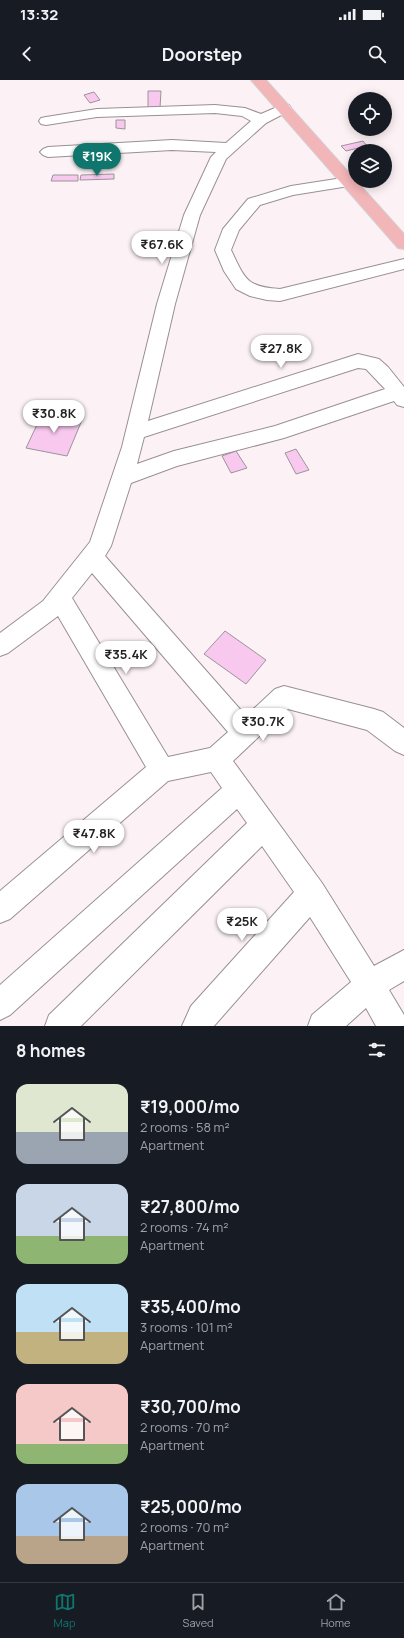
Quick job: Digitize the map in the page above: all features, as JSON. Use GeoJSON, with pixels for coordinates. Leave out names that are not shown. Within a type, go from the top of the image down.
{"type":"FeatureCollection","features":[{"type":"Feature","properties":{"kind":"main road"},"geometry":{"type":"LineString","coordinates":[[258,80],[348,181]]}},
{"type":"Feature","properties":{"kind":"main road"},"geometry":{"type":"LineString","coordinates":[[354,188],[404,244]]}},
{"type":"Feature","properties":{"kind":"street"},"geometry":{"type":"LineString","coordinates":[[0,646],[51,608],[100,546],[136,432],[166,304],[192,215],[219,157],[261,120],[284,108]]}},
{"type":"Feature","properties":{"kind":"street"},"geometry":{"type":"LineString","coordinates":[[46,121],[97,113],[215,110],[245,112],[261,120]]}},
{"type":"Feature","properties":{"kind":"street"},"geometry":{"type":"LineString","coordinates":[[48,152],[172,145],[229,148]]}},
{"type":"Feature","properties":{"kind":"street"},"geometry":{"type":"LineString","coordinates":[[348,182],[291,191],[254,202],[231,229],[223,250],[233,272],[242,286],[261,295],[280,295],[404,264]]}},
{"type":"Feature","properties":{"kind":"street"},"geometry":{"type":"LineString","coordinates":[[122,478],[174,459],[277,433],[401,396],[381,372],[372,364],[358,361],[136,432]]}},
{"type":"Feature","properties":{"kind":"street"},"geometry":{"type":"LineString","coordinates":[[92,557],[245,733]]}},
{"type":"Feature","properties":{"kind":"street"},"geometry":{"type":"LineString","coordinates":[[59,597],[162,770]]}},
{"type":"Feature","properties":{"kind":"street"},"geometry":{"type":"LineString","coordinates":[[0,909],[162,770],[217,759],[284,697],[374,720],[404,743]]}},
{"type":"Feature","properties":{"kind":"street"},"geometry":{"type":"LineString","coordinates":[[217,759],[312,894],[370,985],[393,1026]]}},
{"type":"Feature","properties":{"kind":"street"},"geometry":{"type":"LineString","coordinates":[[0,1005],[239,790]]}},
{"type":"Feature","properties":{"kind":"street"},"geometry":{"type":"LineString","coordinates":[[60,1026],[264,825]]}},
{"type":"Feature","properties":{"kind":"street"},"geometry":{"type":"LineString","coordinates":[[197,1026],[202,1017],[312,894]]}},
{"type":"Feature","properties":{"kind":"street"},"geometry":{"type":"LineString","coordinates":[[323,1026],[370,985],[404,964]]}},
{"type":"Feature","properties":{"kind":"building"},"geometry":{"type":"Polygon","coordinates":[[[148,91],[161,91],[160,108],[148,109],[148,91]]]}},
{"type":"Feature","properties":{"kind":"building"},"geometry":{"type":"Polygon","coordinates":[[[94,92],[100,100],[90,103],[84,95],[94,92]]]}},
{"type":"Feature","properties":{"kind":"building"},"geometry":{"type":"Polygon","coordinates":[[[116,120],[125,120],[125,129],[116,128],[116,120]]]}},
{"type":"Feature","properties":{"kind":"building"},"geometry":{"type":"Polygon","coordinates":[[[363,141],[365,144],[350,144],[363,141]]]}},
{"type":"Feature","properties":{"kind":"building"},"geometry":{"type":"Polygon","coordinates":[[[348,144],[348,151],[346,151],[341,146],[348,144]]]}},
{"type":"Feature","properties":{"kind":"building"},"geometry":{"type":"Polygon","coordinates":[[[114,174],[114,179],[80,180],[81,175],[114,174]]]}},
{"type":"Feature","properties":{"kind":"building"},"geometry":{"type":"Polygon","coordinates":[[[53,175],[78,175],[78,181],[51,181],[53,175]]]}},
{"type":"Feature","properties":{"kind":"building"},"geometry":{"type":"Polygon","coordinates":[[[43,412],[82,420],[67,456],[26,448],[43,412]]]}},
{"type":"Feature","properties":{"kind":"building"},"geometry":{"type":"Polygon","coordinates":[[[296,449],[309,470],[296,474],[285,453],[296,449]]]}},
{"type":"Feature","properties":{"kind":"building"},"geometry":{"type":"Polygon","coordinates":[[[236,451],[247,468],[231,473],[222,456],[236,451]]]}},
{"type":"Feature","properties":{"kind":"building"},"geometry":{"type":"Polygon","coordinates":[[[225,631],[266,660],[246,684],[204,654],[225,631]]]}}]}
